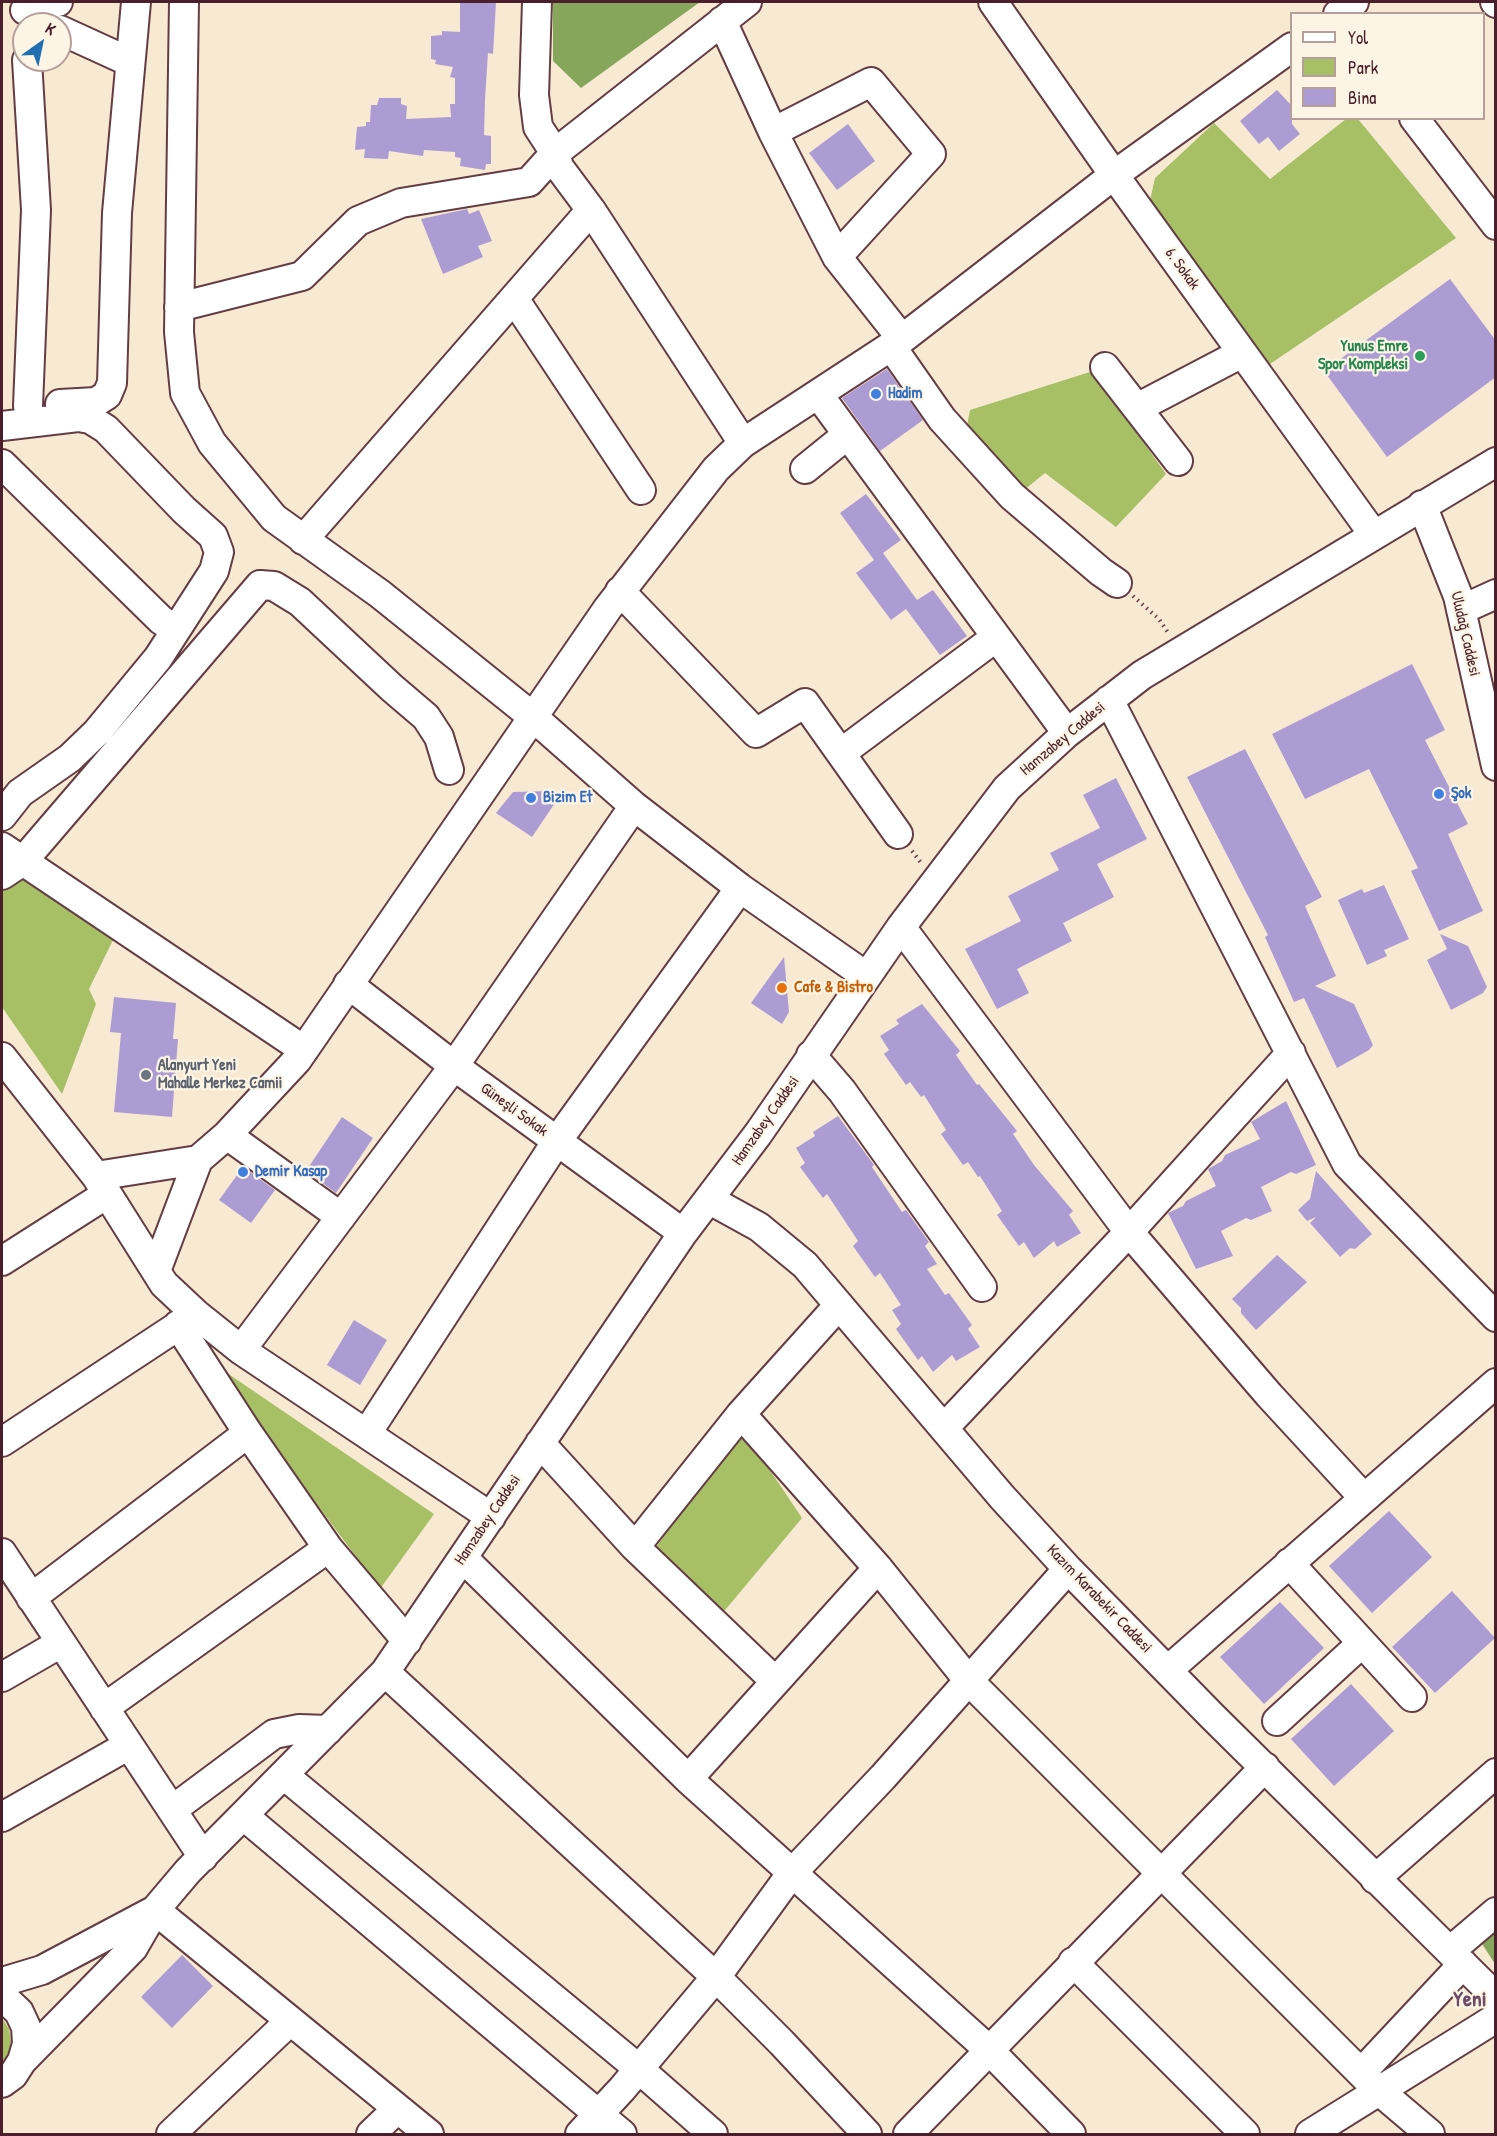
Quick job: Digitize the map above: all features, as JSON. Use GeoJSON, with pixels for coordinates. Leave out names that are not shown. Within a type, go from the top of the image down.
{"type":"FeatureCollection","features":[{"type":"Feature","properties":{"kind":"street"},"geometry":{"type":"LineString","coordinates":[[36,12],[58,2]]}},
{"type":"Feature","properties":{"kind":"street"},"geometry":{"type":"LineString","coordinates":[[28,72],[36,210],[15,407],[96,402],[111,389],[117,213],[136,2]]}},
{"type":"Feature","properties":{"kind":"street"},"geometry":{"type":"LineString","coordinates":[[184,2],[178,332],[185,393],[212,443],[274,518],[380,594],[533,717],[634,806],[740,888],[866,976]]}},
{"type":"Feature","properties":{"kind":"street"},"geometry":{"type":"LineString","coordinates":[[537,2],[534,95],[538,127],[555,153],[559,167],[591,210],[743,443]]}},
{"type":"Feature","properties":{"kind":"street"},"geometry":{"type":"LineString","coordinates":[[179,307],[302,276],[358,221],[401,203],[529,182],[555,153],[747,2]]}},
{"type":"Feature","properties":{"kind":"street","name":"6. Sokak"},"geometry":{"type":"LineString","coordinates":[[993,2],[1114,175],[1374,535]]}},
{"type":"Feature","properties":{"kind":"street"},"geometry":{"type":"LineString","coordinates":[[1341,12],[1354,2]]}},
{"type":"Feature","properties":{"kind":"street"},"geometry":{"type":"LineString","coordinates":[[723,21],[773,132],[837,257],[896,343],[942,419],[1012,496],[1117,583]]}},
{"type":"Feature","properties":{"kind":"street"},"geometry":{"type":"LineString","coordinates":[[72,35],[130,62]]}},
{"type":"Feature","properties":{"kind":"street"},"geometry":{"type":"LineString","coordinates":[[2,1261],[101,1185],[198,1160],[227,1136],[304,1050],[620,591],[716,469],[743,443],[896,343],[1114,175],[1290,48]]}},
{"type":"Feature","properties":{"kind":"street"},"geometry":{"type":"LineString","coordinates":[[773,132],[871,82],[931,154],[837,257]]}},
{"type":"Feature","properties":{"kind":"street"},"geometry":{"type":"LineString","coordinates":[[1416,120],[1496,225]]}},
{"type":"Feature","properties":{"kind":"street"},"geometry":{"type":"LineString","coordinates":[[303,540],[515,300],[591,210]]}},
{"type":"Feature","properties":{"kind":"street"},"geometry":{"type":"LineString","coordinates":[[515,300],[641,490]]}},
{"type":"Feature","properties":{"kind":"street"},"geometry":{"type":"LineString","coordinates":[[1137,408],[1242,353]]}},
{"type":"Feature","properties":{"kind":"street"},"geometry":{"type":"LineString","coordinates":[[1105,367],[1178,461]]}},
{"type":"Feature","properties":{"kind":"street"},"geometry":{"type":"LineString","coordinates":[[818,394],[1066,733]]}},
{"type":"Feature","properties":{"kind":"street"},"geometry":{"type":"LineString","coordinates":[[2,426],[78,417],[90,419],[106,429],[184,510],[213,536],[219,552],[217,565],[158,658],[97,732],[70,758],[20,793],[2,816]]}},
{"type":"Feature","properties":{"kind":"street"},"geometry":{"type":"LineString","coordinates":[[805,469],[847,435]]}},
{"type":"Feature","properties":{"kind":"street","name":"Hamzabey Caddesi"},"geometry":{"type":"LineString","coordinates":[[155,1910],[203,1857],[385,1672],[683,1233],[710,1200],[901,927],[1007,788],[1066,733],[1142,675],[1496,462]]}},
{"type":"Feature","properties":{"kind":"street"},"geometry":{"type":"LineString","coordinates":[[2,464],[161,620],[176,630]]}},
{"type":"Feature","properties":{"kind":"street","name":"Uludağ Caddesi"},"geometry":{"type":"LineString","coordinates":[[1422,505],[1463,620],[1491,721],[1496,766]]}},
{"type":"Feature","properties":{"kind":"street"},"geometry":{"type":"LineString","coordinates":[[304,1050],[9,861],[260,585],[274,585],[300,602],[426,717],[439,737],[449,770]]}},
{"type":"Feature","properties":{"kind":"street"},"geometry":{"type":"LineString","coordinates":[[620,591],[756,733],[805,703],[898,834]]}},
{"type":"Feature","properties":{"kind":"street"},"geometry":{"type":"LineString","coordinates":[[1463,620],[1496,594]]}},
{"type":"Feature","properties":{"kind":"street"},"geometry":{"type":"LineString","coordinates":[[1463,620],[1496,614]]}},
{"type":"Feature","properties":{"kind":"street"},"geometry":{"type":"LineString","coordinates":[[841,753],[996,638]]}},
{"type":"Feature","properties":{"kind":"street"},"geometry":{"type":"LineString","coordinates":[[1109,700],[1347,1164],[1496,1317]]}},
{"type":"Feature","properties":{"kind":"street"},"geometry":{"type":"LineString","coordinates":[[241,1350],[454,1066],[634,806]]}},
{"type":"Feature","properties":{"kind":"street"},"geometry":{"type":"LineString","coordinates":[[367,1433],[557,1141],[740,888]]}},
{"type":"Feature","properties":{"kind":"street"},"geometry":{"type":"LineString","coordinates":[[901,927],[1129,1232],[1269,1395],[1363,1497]]}},
{"type":"Feature","properties":{"kind":"street","name":"Güneşli Sokak"},"geometry":{"type":"LineString","coordinates":[[348,984],[454,1066],[683,1233]]}},
{"type":"Feature","properties":{"kind":"street"},"geometry":{"type":"LineString","coordinates":[[944,1428],[1129,1232],[1291,1053]]}},
{"type":"Feature","properties":{"kind":"street"},"geometry":{"type":"LineString","coordinates":[[812,1055],[842,1091],[982,1287]]}},
{"type":"Feature","properties":{"kind":"street"},"geometry":{"type":"LineString","coordinates":[[2,1057],[101,1185],[187,1320],[248,1433],[328,1548],[407,1641]]}},
{"type":"Feature","properties":{"kind":"street"},"geometry":{"type":"LineString","coordinates":[[227,1136],[341,1217]]}},
{"type":"Feature","properties":{"kind":"street"},"geometry":{"type":"LineString","coordinates":[[156,1271],[198,1160]]}},
{"type":"Feature","properties":{"kind":"street","name":"Kazım Karabekir Caddesi"},"geometry":{"type":"LineString","coordinates":[[710,1200],[759,1227],[805,1265],[1068,1569],[1375,1879],[1496,1997]]}},
{"type":"Feature","properties":{"kind":"street"},"geometry":{"type":"LineString","coordinates":[[635,1547],[741,1414],[839,1305]]}},
{"type":"Feature","properties":{"kind":"street"},"geometry":{"type":"LineString","coordinates":[[187,1320],[241,1350],[491,1517]]}},
{"type":"Feature","properties":{"kind":"street"},"geometry":{"type":"LineString","coordinates":[[2,1442],[187,1320]]}},
{"type":"Feature","properties":{"kind":"street"},"geometry":{"type":"LineString","coordinates":[[1168,1670],[1496,1383]]}},
{"type":"Feature","properties":{"kind":"street"},"geometry":{"type":"LineString","coordinates":[[741,1414],[878,1568],[969,1681],[1369,2081],[1430,2134]]}},
{"type":"Feature","properties":{"kind":"street"},"geometry":{"type":"LineString","coordinates":[[31,1599],[248,1433]]}},
{"type":"Feature","properties":{"kind":"street"},"geometry":{"type":"LineString","coordinates":[[540,1443],[635,1547],[775,1681]]}},
{"type":"Feature","properties":{"kind":"street"},"geometry":{"type":"LineString","coordinates":[[104,1708],[328,1548]]}},
{"type":"Feature","properties":{"kind":"street"},"geometry":{"type":"LineString","coordinates":[[2,1553],[203,1857]]}},
{"type":"Feature","properties":{"kind":"street"},"geometry":{"type":"LineString","coordinates":[[463,1558],[688,1779],[988,2050],[1071,2134]]}},
{"type":"Feature","properties":{"kind":"street"},"geometry":{"type":"LineString","coordinates":[[1289,1563],[1412,1697]]}},
{"type":"Feature","properties":{"kind":"street"},"geometry":{"type":"LineString","coordinates":[[688,1779],[878,1568]]}},
{"type":"Feature","properties":{"kind":"street"},"geometry":{"type":"LineString","coordinates":[[590,2125],[716,1977],[791,1874],[883,1777],[1068,1569]]}},
{"type":"Feature","properties":{"kind":"street"},"geometry":{"type":"LineString","coordinates":[[2,1677],[61,1643]]}},
{"type":"Feature","properties":{"kind":"street"},"geometry":{"type":"LineString","coordinates":[[1277,1721],[1362,1643]]}},
{"type":"Feature","properties":{"kind":"street"},"geometry":{"type":"LineString","coordinates":[[385,1672],[716,1977],[782,2043],[867,2134]]}},
{"type":"Feature","properties":{"kind":"street"},"geometry":{"type":"LineString","coordinates":[[172,1810],[273,1734],[299,1729],[328,1730]]}},
{"type":"Feature","properties":{"kind":"street"},"geometry":{"type":"LineString","coordinates":[[2,1817],[129,1745]]}},
{"type":"Feature","properties":{"kind":"street"},"geometry":{"type":"LineString","coordinates":[[908,2134],[1265,1767]]}},
{"type":"Feature","properties":{"kind":"street"},"geometry":{"type":"LineString","coordinates":[[1375,1879],[1496,1773]]}},
{"type":"Feature","properties":{"kind":"street"},"geometry":{"type":"LineString","coordinates":[[285,1776],[639,2069],[713,2134]]}},
{"type":"Feature","properties":{"kind":"street"},"geometry":{"type":"LineString","coordinates":[[244,1816],[590,2125],[622,2134]]}},
{"type":"Feature","properties":{"kind":"street"},"geometry":{"type":"LineString","coordinates":[[2,1982],[42,1970],[155,1910]]}},
{"type":"Feature","properties":{"kind":"street"},"geometry":{"type":"LineString","coordinates":[[155,1910],[289,2022],[429,2134]]}},
{"type":"Feature","properties":{"kind":"street"},"geometry":{"type":"LineString","coordinates":[[2,2083],[13,2075],[22,2061],[134,1948],[155,1910]]}},
{"type":"Feature","properties":{"kind":"street"},"geometry":{"type":"LineString","coordinates":[[1310,2134],[1369,2081],[1456,1957],[1496,1912]]}},
{"type":"Feature","properties":{"kind":"street"},"geometry":{"type":"LineString","coordinates":[[1073,1962],[1245,2134]]}},
{"type":"Feature","properties":{"kind":"street"},"geometry":{"type":"LineString","coordinates":[[2,1996],[19,2012],[26,2028],[27,2044],[22,2061]]}},
{"type":"Feature","properties":{"kind":"street"},"geometry":{"type":"LineString","coordinates":[[1369,2081],[1496,2018]]}},
{"type":"Feature","properties":{"kind":"street"},"geometry":{"type":"LineString","coordinates":[[171,2134],[289,2022]]}},
{"type":"Feature","properties":{"kind":"street"},"geometry":{"type":"LineString","coordinates":[[371,2134],[397,2109]]}},
{"type":"Feature","properties":{"kind":"path"},"geometry":{"type":"LineString","coordinates":[[1117,583],[1159,618],[1181,652]]}},
{"type":"Feature","properties":{"kind":"path"},"geometry":{"type":"LineString","coordinates":[[898,834],[936,880]]}},
{"type":"Feature","properties":{"kind":"green space"},"geometry":{"type":"Polygon","coordinates":[[[553,2],[700,2],[581,88],[553,61],[553,2]]]}},
{"type":"Feature","properties":{"kind":"green space"},"geometry":{"type":"Polygon","coordinates":[[[1345,120],[1359,120],[1456,238],[1267,366],[1149,205],[1155,178],[1214,123],[1270,179],[1345,120]]]}},
{"type":"Feature","properties":{"kind":"green space"},"geometry":{"type":"Polygon","coordinates":[[[1093,371],[1166,474],[1116,527],[1045,473],[1023,491],[966,431],[970,410],[1093,371]]]}},
{"type":"Feature","properties":{"kind":"green space"},"geometry":{"type":"Polygon","coordinates":[[[18,877],[116,934],[89,989],[96,1004],[62,1094],[2,1007],[2,889],[18,877]]]}},
{"type":"Feature","properties":{"kind":"green space"},"geometry":{"type":"Polygon","coordinates":[[[211,1362],[434,1514],[380,1589],[211,1362]]]}},
{"type":"Feature","properties":{"kind":"green space"},"geometry":{"type":"Polygon","coordinates":[[[742,1439],[755,1448],[802,1518],[721,1615],[653,1551],[731,1446],[742,1439]]]}},
{"type":"Feature","properties":{"kind":"green space"},"geometry":{"type":"Polygon","coordinates":[[[1495,1925],[1495,1964],[1479,1939],[1495,1925]]]}},
{"type":"Feature","properties":{"kind":"green space"},"geometry":{"type":"Polygon","coordinates":[[[2,2018],[9,2029],[11,2042],[9,2055],[2,2067],[2,2018]]]}},
{"type":"Feature","properties":{"kind":"building"},"geometry":{"type":"Polygon","coordinates":[[[460,2],[496,2],[493,54],[488,53],[485,99],[484,135],[491,136],[491,164],[486,164],[485,170],[460,166],[461,158],[455,157],[455,152],[424,150],[423,156],[389,151],[388,159],[364,158],[365,149],[355,150],[357,127],[366,126],[366,122],[370,122],[371,105],[377,105],[379,98],[401,98],[401,104],[407,106],[406,119],[451,117],[450,104],[455,104],[455,78],[450,77],[453,67],[435,64],[436,60],[431,59],[431,36],[442,35],[442,31],[460,32],[460,2]]]}},
{"type":"Feature","properties":{"kind":"building"},"geometry":{"type":"Polygon","coordinates":[[[1277,90],[1290,104],[1290,120],[1300,134],[1279,151],[1268,137],[1259,144],[1240,121],[1277,90]]]}},
{"type":"Feature","properties":{"kind":"building"},"geometry":{"type":"Polygon","coordinates":[[[848,124],[875,161],[837,190],[809,153],[848,124]]]}},
{"type":"Feature","properties":{"kind":"building"},"geometry":{"type":"Polygon","coordinates":[[[467,209],[469,214],[479,210],[492,241],[478,246],[483,257],[443,274],[421,219],[467,209]]]}},
{"type":"Feature","properties":{"kind":"building","name":"Yunus Emre Spor Kompleksi"},"geometry":{"type":"Polygon","coordinates":[[[1450,279],[1496,341],[1496,377],[1387,457],[1324,371],[1450,279]]]}},
{"type":"Feature","properties":{"kind":"building"},"geometry":{"type":"Polygon","coordinates":[[[887,369],[923,420],[880,451],[842,398],[887,369]]]}},
{"type":"Feature","properties":{"kind":"building"},"geometry":{"type":"Polygon","coordinates":[[[866,494],[901,540],[883,553],[917,600],[933,590],[967,636],[940,655],[906,609],[891,620],[856,573],[874,560],[840,513],[866,494]]]}},
{"type":"Feature","properties":{"kind":"building"},"geometry":{"type":"Polygon","coordinates":[[[1412,664],[1445,730],[1425,740],[1468,824],[1448,834],[1483,911],[1439,931],[1411,871],[1418,868],[1369,769],[1305,799],[1272,734],[1412,664]]]}},
{"type":"Feature","properties":{"kind":"building"},"geometry":{"type":"Polygon","coordinates":[[[1245,749],[1322,897],[1305,906],[1336,976],[1315,986],[1354,1004],[1373,1045],[1369,1050],[1337,1068],[1304,998],[1294,1002],[1265,937],[1268,935],[1187,777],[1245,749]]]}},
{"type":"Feature","properties":{"kind":"building"},"geometry":{"type":"Polygon","coordinates":[[[1116,778],[1147,839],[1097,864],[1114,897],[1063,923],[1072,941],[1017,969],[1029,993],[997,1009],[965,949],[1021,921],[1008,896],[1059,870],[1050,853],[1100,828],[1083,795],[1116,778]]]}},
{"type":"Feature","properties":{"kind":"building"},"geometry":{"type":"Polygon","coordinates":[[[551,791],[557,800],[532,837],[496,813],[513,792],[551,791]]]}},
{"type":"Feature","properties":{"kind":"building"},"geometry":{"type":"Polygon","coordinates":[[[1384,885],[1409,939],[1384,950],[1387,956],[1367,965],[1338,900],[1362,889],[1364,893],[1384,885]]]}},
{"type":"Feature","properties":{"kind":"building"},"geometry":{"type":"Polygon","coordinates":[[[1440,934],[1468,946],[1487,987],[1483,993],[1451,1010],[1427,960],[1447,949],[1440,934]]]}},
{"type":"Feature","properties":{"kind":"building"},"geometry":{"type":"Polygon","coordinates":[[[784,957],[789,1012],[782,1024],[751,1003],[784,957]]]}},
{"type":"Feature","properties":{"kind":"building","name":"Alanyurt Yeni Mahalle Merkez Camii"},"geometry":{"type":"Polygon","coordinates":[[[114,997],[176,1003],[173,1039],[178,1039],[172,1117],[114,1112],[121,1033],[110,1032],[114,997]]]}},
{"type":"Feature","properties":{"kind":"building"},"geometry":{"type":"Polygon","coordinates":[[[922,1004],[960,1051],[956,1055],[977,1085],[979,1084],[1017,1131],[1013,1134],[1034,1165],[1073,1211],[1069,1215],[1081,1233],[1057,1247],[1054,1241],[1034,1258],[1024,1242],[1019,1246],[997,1215],[1002,1211],[980,1176],[978,1177],[968,1162],[963,1165],[941,1134],[946,1130],[924,1095],[921,1097],[910,1082],[906,1085],[884,1054],[889,1050],[880,1036],[899,1024],[896,1020],[922,1004]]]}},
{"type":"Feature","properties":{"kind":"building"},"geometry":{"type":"Polygon","coordinates":[[[1286,1101],[1316,1165],[1296,1174],[1291,1172],[1261,1187],[1272,1211],[1251,1220],[1246,1218],[1221,1231],[1233,1256],[1196,1269],[1168,1213],[1216,1186],[1208,1169],[1222,1161],[1225,1155],[1260,1139],[1251,1122],[1286,1101]]]}},
{"type":"Feature","properties":{"kind":"building"},"geometry":{"type":"Polygon","coordinates":[[[838,1116],[874,1165],[872,1167],[902,1212],[906,1210],[929,1242],[925,1246],[937,1264],[927,1269],[945,1295],[949,1293],[972,1325],[968,1329],[980,1347],[956,1361],[952,1355],[933,1372],[922,1356],[918,1360],[896,1329],[901,1324],[892,1310],[901,1305],[880,1273],[875,1277],[853,1246],[858,1241],[827,1194],[823,1198],[800,1167],[805,1163],[796,1148],[815,1136],[813,1132],[838,1116]]]}},
{"type":"Feature","properties":{"kind":"building"},"geometry":{"type":"Polygon","coordinates":[[[342,1117],[373,1138],[336,1193],[306,1171],[342,1117]]]}},
{"type":"Feature","properties":{"kind":"building"},"geometry":{"type":"Polygon","coordinates":[[[243,1167],[275,1190],[251,1223],[219,1200],[243,1167]]]}},
{"type":"Feature","properties":{"kind":"building"},"geometry":{"type":"Polygon","coordinates":[[[1316,1171],[1372,1234],[1355,1249],[1350,1248],[1340,1257],[1310,1223],[1316,1217],[1307,1221],[1298,1210],[1310,1199],[1316,1171]]]}},
{"type":"Feature","properties":{"kind":"building"},"geometry":{"type":"Polygon","coordinates":[[[1277,1255],[1307,1282],[1256,1330],[1232,1299],[1277,1255]]]}},
{"type":"Feature","properties":{"kind":"building"},"geometry":{"type":"Polygon","coordinates":[[[354,1320],[387,1340],[360,1385],[327,1365],[354,1320]]]}},
{"type":"Feature","properties":{"kind":"building"},"geometry":{"type":"Polygon","coordinates":[[[1389,1511],[1432,1557],[1372,1613],[1329,1566],[1389,1511]]]}},
{"type":"Feature","properties":{"kind":"building"},"geometry":{"type":"Polygon","coordinates":[[[1452,1591],[1495,1638],[1435,1693],[1392,1647],[1452,1591]]]}},
{"type":"Feature","properties":{"kind":"building"},"geometry":{"type":"Polygon","coordinates":[[[1280,1602],[1324,1648],[1264,1704],[1220,1657],[1280,1602]]]}},
{"type":"Feature","properties":{"kind":"building"},"geometry":{"type":"Polygon","coordinates":[[[1351,1684],[1394,1731],[1334,1786],[1291,1739],[1351,1684]]]}},
{"type":"Feature","properties":{"kind":"building"},"geometry":{"type":"Polygon","coordinates":[[[182,1955],[213,1986],[172,2028],[141,1997],[182,1955]]]}},
{"type":"Feature","properties":{"kind":"place","name":"Yunus Emre Spor Kompleksi"},"geometry":{"type":"Point","coordinates":[1420,356]}},
{"type":"Feature","properties":{"kind":"place","name":"Hadim"},"geometry":{"type":"Point","coordinates":[876,394]}},
{"type":"Feature","properties":{"kind":"place","name":"Şok"},"geometry":{"type":"Point","coordinates":[1439,794]}},
{"type":"Feature","properties":{"kind":"place","name":"Bizim Et"},"geometry":{"type":"Point","coordinates":[531,798]}},
{"type":"Feature","properties":{"kind":"place","name":"Cafe & Bistro"},"geometry":{"type":"Point","coordinates":[782,988]}},
{"type":"Feature","properties":{"kind":"place","name":"Alanyurt Yeni Mahalle Merkez Camii"},"geometry":{"type":"Point","coordinates":[146,1075]}},
{"type":"Feature","properties":{"kind":"place","name":"Demir Kasap"},"geometry":{"type":"Point","coordinates":[243,1172]}},
{"type":"Feature","properties":{"kind":"district","name":"Yeni"},"geometry":{"type":"Point","coordinates":[1470,2000]}}]}
